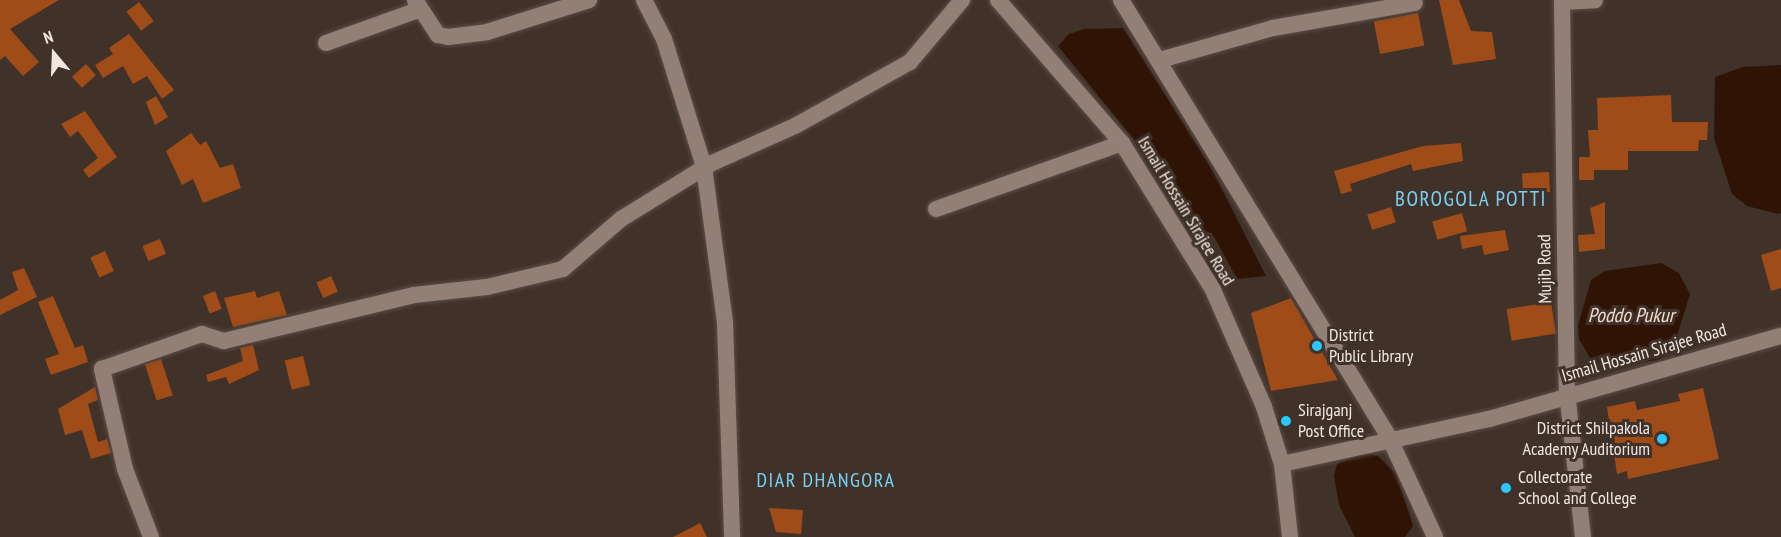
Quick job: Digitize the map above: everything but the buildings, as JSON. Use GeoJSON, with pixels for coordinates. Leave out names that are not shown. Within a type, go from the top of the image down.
{"type":"FeatureCollection","features":[{"type":"Feature","properties":{"kind":"street"},"geometry":{"type":"LineString","coordinates":[[326,43],[417,5],[438,35],[448,37],[487,32],[589,0]]}},
{"type":"Feature","properties":{"kind":"street"},"geometry":{"type":"LineString","coordinates":[[644,0],[664,39],[704,167],[725,323],[732,537]]}},
{"type":"Feature","properties":{"kind":"street"},"geometry":{"type":"LineString","coordinates":[[151,537],[125,469],[102,369],[202,334],[224,341],[414,295],[487,287],[563,269],[621,219],[704,167],[795,126],[910,62],[962,0]]}},
{"type":"Feature","properties":{"kind":"street","name":"Ismail Hossain Sirajee Road"},"geometry":{"type":"LineString","coordinates":[[998,0],[1122,143],[1213,290],[1264,407],[1282,464],[1389,437],[1489,419],[1567,392],[1781,336]]}},
{"type":"Feature","properties":{"kind":"street"},"geometry":{"type":"LineString","coordinates":[[1121,0],[1160,60],[1389,437],[1435,537]]}},
{"type":"Feature","properties":{"kind":"street"},"geometry":{"type":"LineString","coordinates":[[1562,1],[1595,0]]}},
{"type":"Feature","properties":{"kind":"street","name":"Mujib Road"},"geometry":{"type":"LineString","coordinates":[[1562,1],[1567,392],[1583,537]]}},
{"type":"Feature","properties":{"kind":"street"},"geometry":{"type":"LineString","coordinates":[[1160,60],[1273,28],[1415,3]]}},
{"type":"Feature","properties":{"kind":"street"},"geometry":{"type":"LineString","coordinates":[[936,209],[1122,143]]}},
{"type":"Feature","properties":{"kind":"street"},"geometry":{"type":"LineString","coordinates":[[1282,464],[1290,537]]}},
{"type":"Feature","properties":{"kind":"water"},"geometry":{"type":"Polygon","coordinates":[[[1123,28],[1209,164],[1266,276],[1237,279],[1212,233],[1193,228],[1151,161],[1058,46],[1069,34],[1084,29],[1123,28]]]}},
{"type":"Feature","properties":{"kind":"water"},"geometry":{"type":"Polygon","coordinates":[[[1781,65],[1781,213],[1778,214],[1747,206],[1732,194],[1714,138],[1715,77],[1743,67],[1781,65]]]}},
{"type":"Feature","properties":{"kind":"water","name":"Poddo Pukur"},"geometry":{"type":"Polygon","coordinates":[[[1661,263],[1679,273],[1690,294],[1673,349],[1657,361],[1593,363],[1579,339],[1578,325],[1591,280],[1605,271],[1661,263]]]}},
{"type":"Feature","properties":{"kind":"water"},"geometry":{"type":"Polygon","coordinates":[[[1362,453],[1378,456],[1396,474],[1413,526],[1405,537],[1355,537],[1339,505],[1334,476],[1337,464],[1362,453]]]}},
{"type":"Feature","properties":{"kind":"place","name":"District Public Library"},"geometry":{"type":"Point","coordinates":[1317,346]}},
{"type":"Feature","properties":{"kind":"place","name":"Sirajganj Post Office"},"geometry":{"type":"Point","coordinates":[1286,421]}},
{"type":"Feature","properties":{"kind":"place","name":"District Shilpakola Academy Auditorium"},"geometry":{"type":"Point","coordinates":[1662,439]}},
{"type":"Feature","properties":{"kind":"place","name":"Collectorate School and College"},"geometry":{"type":"Point","coordinates":[1506,488]}},
{"type":"Feature","properties":{"kind":"district","name":"BOROGOLA POTTI"},"geometry":{"type":"Point","coordinates":[1471,199]}},
{"type":"Feature","properties":{"kind":"district","name":"DIAR DHANGORA"},"geometry":{"type":"Point","coordinates":[826,480]}}]}
